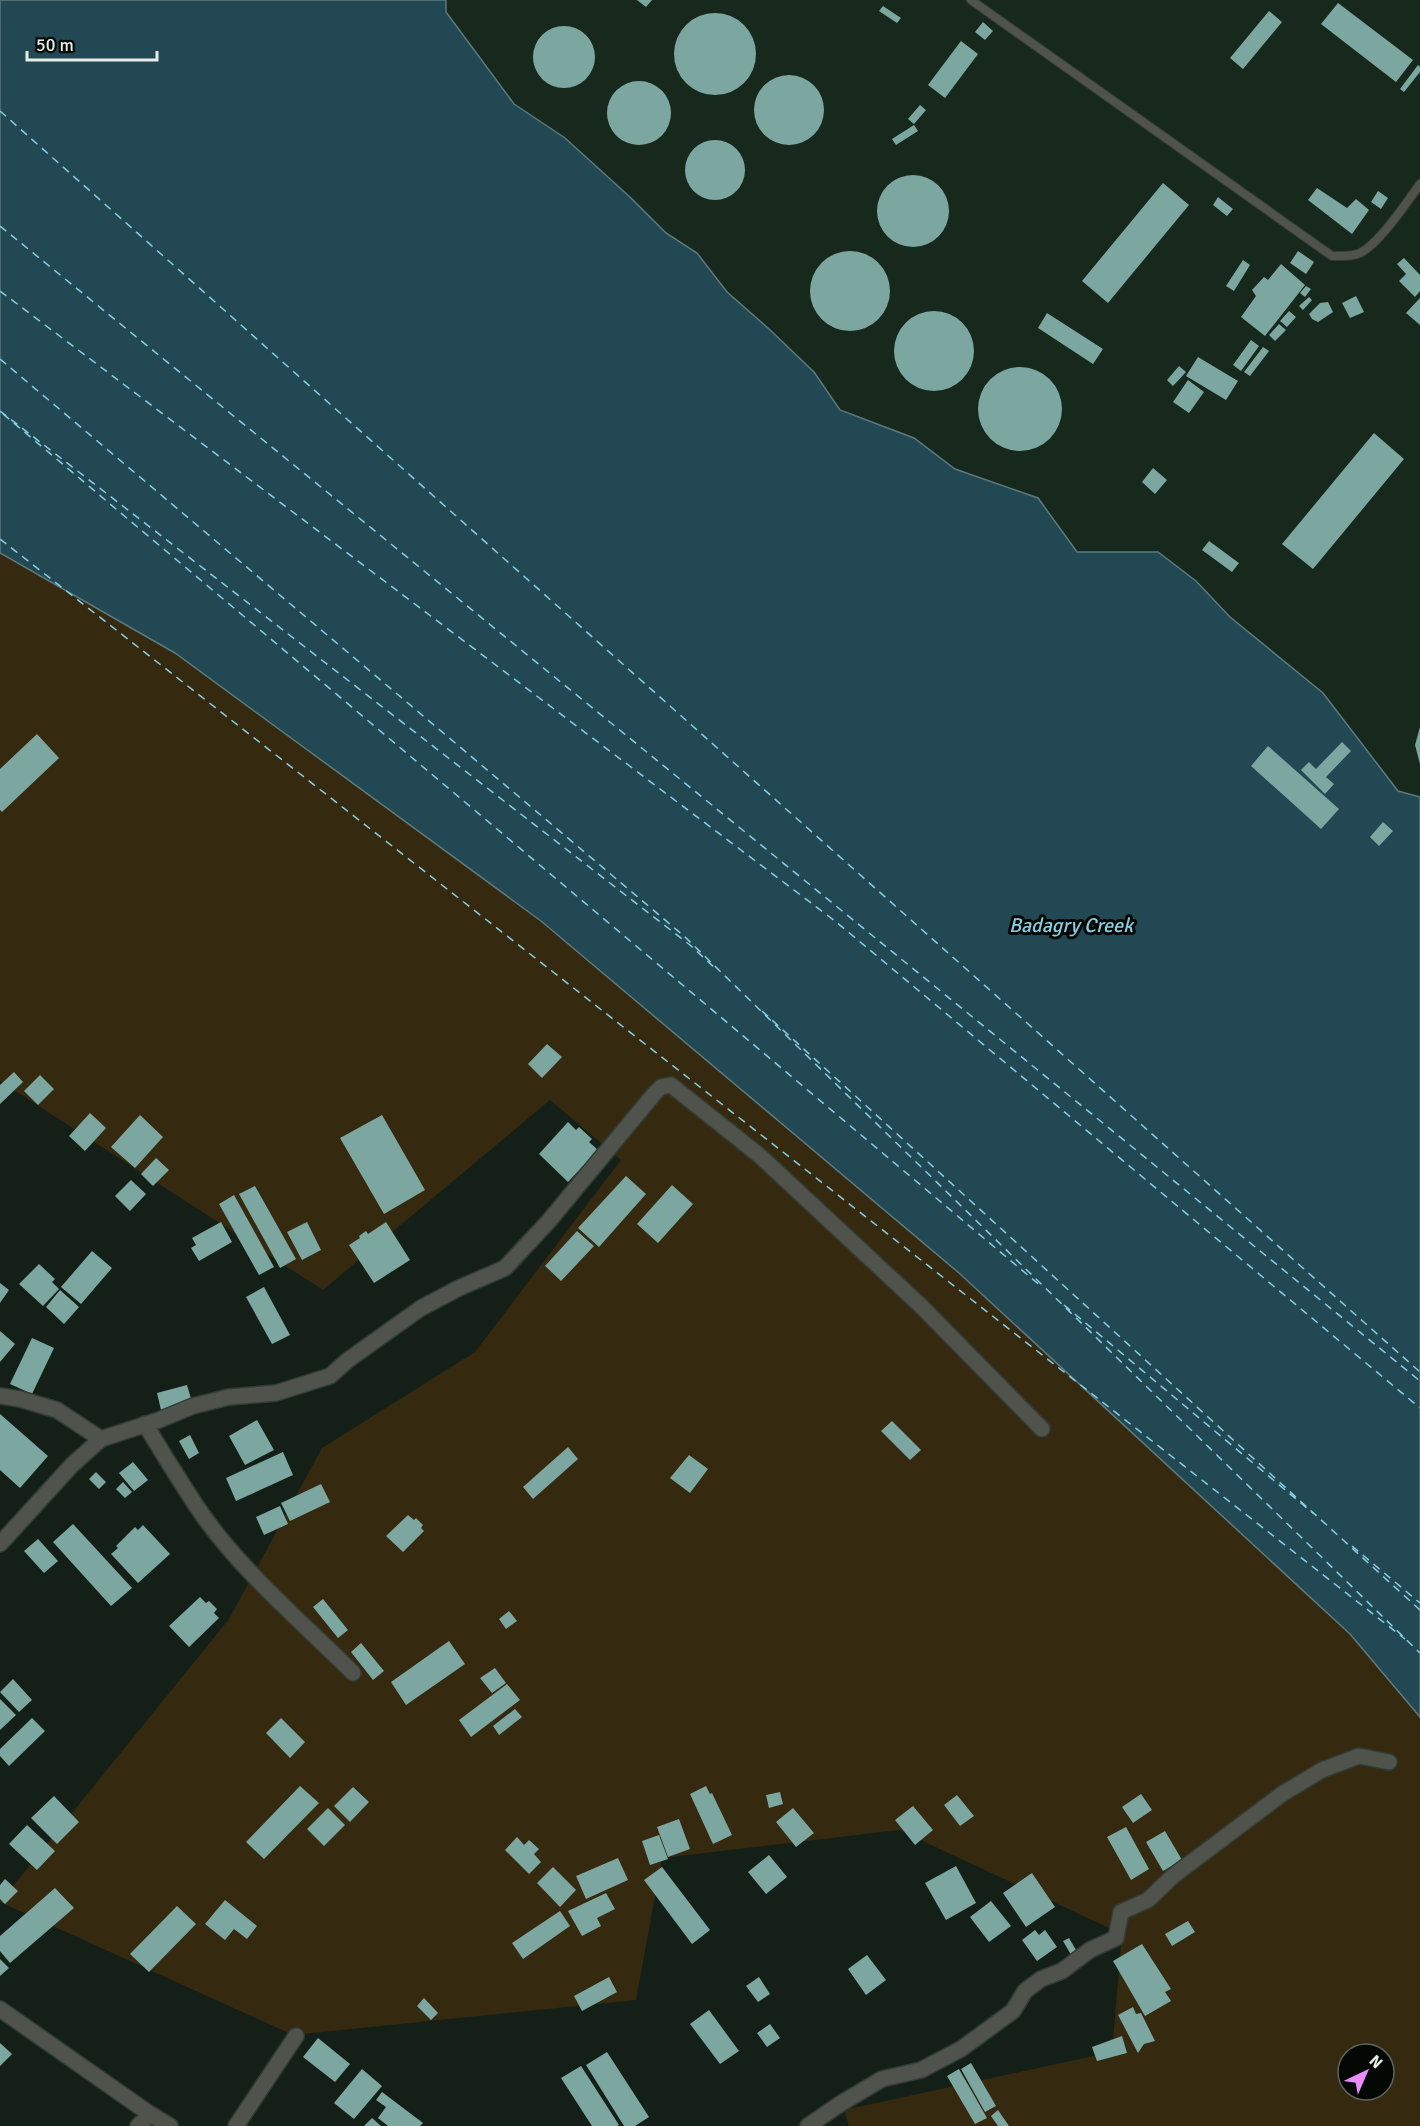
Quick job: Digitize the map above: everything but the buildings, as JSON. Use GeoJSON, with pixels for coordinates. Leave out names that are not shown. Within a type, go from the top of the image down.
{"type":"FeatureCollection","features":[{"type":"Feature","properties":{"kind":"street"},"geometry":{"type":"LineString","coordinates":[[0,1544],[72,1465],[101,1439],[194,1406],[229,1397],[276,1392],[330,1376],[348,1360],[421,1308],[459,1287],[505,1268],[548,1222],[654,1094],[661,1087],[671,1085],[760,1156],[921,1306],[1042,1429]]}},
{"type":"Feature","properties":{"kind":"street"},"geometry":{"type":"LineString","coordinates":[[0,1396],[20,1399],[57,1410],[101,1439]]}},
{"type":"Feature","properties":{"kind":"street"},"geometry":{"type":"LineString","coordinates":[[145,1424],[204,1517],[225,1543],[353,1673]]}},
{"type":"Feature","properties":{"kind":"street"},"geometry":{"type":"LineString","coordinates":[[808,2126],[882,2079],[921,2070],[961,2049],[990,2030],[1013,2011],[1025,1991],[1041,1979],[1062,1971],[1090,1950],[1116,1938],[1121,1912],[1148,1900],[1173,1876],[1282,1794],[1322,1770],[1359,1756],[1389,1762]]}},
{"type":"Feature","properties":{"kind":"street"},"geometry":{"type":"LineString","coordinates":[[0,2009],[170,2126]]}},
{"type":"Feature","properties":{"kind":"street"},"geometry":{"type":"LineString","coordinates":[[236,2126],[296,2036]]}},
{"type":"Feature","properties":{"kind":"street"},"geometry":{"type":"LineString","coordinates":[[138,2126],[150,2114]]}},
{"type":"Feature","properties":{"kind":"lane"},"geometry":{"type":"LineString","coordinates":[[971,0],[1332,256],[1348,257],[1372,246],[1420,184]]}},
{"type":"Feature","properties":{"kind":"shaded area"},"geometry":{"type":"Polygon","coordinates":[[[447,0],[1420,0],[1420,803],[1398,791],[1323,693],[1230,617],[1196,581],[1158,552],[1077,552],[1038,498],[955,469],[914,438],[840,410],[814,372],[727,292],[697,254],[666,233],[565,138],[514,104],[446,12],[447,0]]]}},
{"type":"Feature","properties":{"kind":"shaded area"},"geometry":{"type":"Polygon","coordinates":[[[0,553],[175,653],[541,921],[959,1273],[1350,1634],[1420,1717],[1420,2126],[849,2126],[844,2110],[1112,2052],[1122,1934],[899,1830],[662,1858],[636,2000],[293,2035],[0,1902],[229,1619],[322,1448],[475,1352],[621,1160],[550,1100],[323,1290],[0,1081],[0,553]]]}},
{"type":"Feature","properties":{"kind":"water","name":"Badagry Creek"},"geometry":{"type":"Polygon","coordinates":[[[0,0],[446,0],[446,12],[514,104],[565,138],[666,233],[697,253],[727,292],[814,372],[840,410],[914,438],[955,469],[1038,498],[1077,552],[1158,552],[1196,581],[1230,617],[1323,693],[1398,791],[1420,797],[1420,1717],[1350,1634],[959,1273],[541,921],[175,653],[0,553],[0,0]]]}},
{"type":"Feature","properties":{"kind":"ferry route"},"geometry":{"type":"LineString","coordinates":[[0,111],[1420,1372]]}},
{"type":"Feature","properties":{"kind":"ferry route"},"geometry":{"type":"LineString","coordinates":[[0,226],[1420,1381]]}},
{"type":"Feature","properties":{"kind":"ferry route"},"geometry":{"type":"LineString","coordinates":[[0,291],[835,921],[1420,1408]]}},
{"type":"Feature","properties":{"kind":"ferry route"},"geometry":{"type":"LineString","coordinates":[[0,359],[684,936],[1420,1653]]}},
{"type":"Feature","properties":{"kind":"ferry route"},"geometry":{"type":"LineString","coordinates":[[0,411],[690,945],[716,969]]}},
{"type":"Feature","properties":{"kind":"ferry route"},"geometry":{"type":"LineString","coordinates":[[3,414],[1042,1287]]}},
{"type":"Feature","properties":{"kind":"ferry route"},"geometry":{"type":"LineString","coordinates":[[0,539],[1405,1639]]}},
{"type":"Feature","properties":{"kind":"ferry route"},"geometry":{"type":"LineString","coordinates":[[762,1011],[1420,1610]]}},
{"type":"Feature","properties":{"kind":"ferry route"},"geometry":{"type":"LineString","coordinates":[[1064,1305],[1314,1514]]}},
{"type":"Feature","properties":{"kind":"ferry route"},"geometry":{"type":"LineString","coordinates":[[1352,1546],[1420,1603]]}}]}
